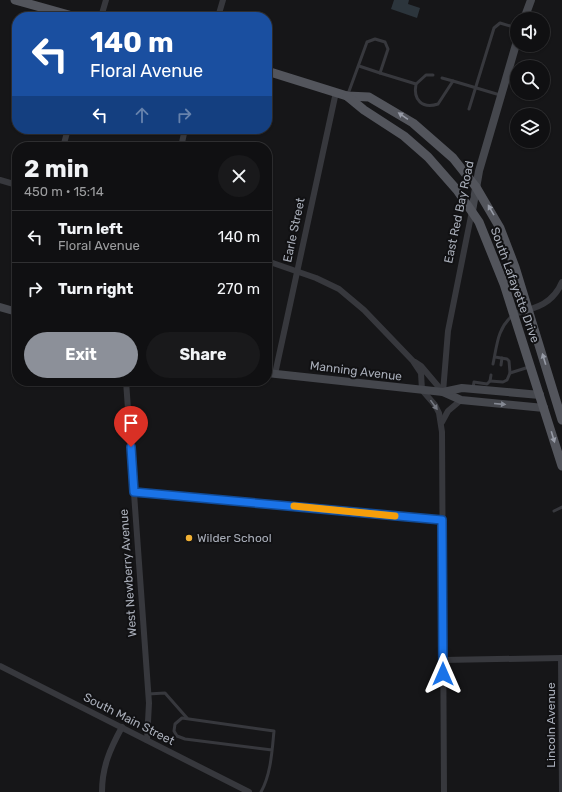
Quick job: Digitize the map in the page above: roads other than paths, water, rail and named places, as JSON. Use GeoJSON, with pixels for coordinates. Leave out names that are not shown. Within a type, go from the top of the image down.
{"type":"FeatureCollection","features":[{"type":"Feature","properties":{"kind":"main road"},"geometry":{"type":"LineString","coordinates":[[15,0],[58,12]]}},
{"type":"Feature","properties":{"kind":"main road"},"geometry":{"type":"LineString","coordinates":[[527,12],[531,0]]}},
{"type":"Feature","properties":{"kind":"main road","name":"East Red Bay Road"},"geometry":{"type":"LineString","coordinates":[[472,211],[476,187],[500,95],[514,52]]}},
{"type":"Feature","properties":{"kind":"main road","name":"South Lafayette Drive"},"geometry":{"type":"LineString","coordinates":[[272,73],[348,96],[369,97],[412,122],[448,154],[476,187],[500,228],[558,397],[562,420]]}},
{"type":"Feature","properties":{"kind":"main road","name":"South Lafayette Drive"},"geometry":{"type":"LineString","coordinates":[[348,96],[364,110],[416,146],[441,171],[472,211],[492,249],[562,466]]}},
{"type":"Feature","properties":{"kind":"main road"},"geometry":{"type":"LineString","coordinates":[[0,307],[12,311]]}},
{"type":"Feature","properties":{"kind":"main road","name":"Manning Avenue"},"geometry":{"type":"LineString","coordinates":[[272,373],[442,392],[462,400],[560,409]]}},
{"type":"Feature","properties":{"kind":"main road","name":"Manning Avenue"},"geometry":{"type":"LineString","coordinates":[[442,392],[462,388],[558,397]]}},
{"type":"Feature","properties":{"kind":"street"},"geometry":{"type":"LineString","coordinates":[[102,12],[106,0]]}},
{"type":"Feature","properties":{"kind":"street"},"geometry":{"type":"LineString","coordinates":[[219,12],[223,0]]}},
{"type":"Feature","properties":{"kind":"street","name":"Earle Street"},"geometry":{"type":"LineString","coordinates":[[272,369],[296,271],[336,92]]}},
{"type":"Feature","properties":{"kind":"street"},"geometry":{"type":"LineString","coordinates":[[0,180],[12,184]]}},
{"type":"Feature","properties":{"kind":"street","name":"East Red Bay Road"},"geometry":{"type":"LineString","coordinates":[[442,392],[448,331],[472,211]]}},
{"type":"Feature","properties":{"kind":"street"},"geometry":{"type":"LineString","coordinates":[[272,263],[325,281],[354,301],[413,361],[421,366],[442,392]]}},
{"type":"Feature","properties":{"kind":"street"},"geometry":{"type":"LineString","coordinates":[[514,314],[549,302],[557,292],[562,282]]}},
{"type":"Feature","properties":{"kind":"street"},"geometry":{"type":"LineString","coordinates":[[413,361],[420,373],[422,390],[435,405],[442,422],[444,792]]}},
{"type":"Feature","properties":{"kind":"street","name":"West Newberry Avenue"},"geometry":{"type":"LineString","coordinates":[[126,386],[148,694],[149,719],[147,740]]}},
{"type":"Feature","properties":{"kind":"street"},"geometry":{"type":"LineString","coordinates":[[442,422],[446,413],[462,400]]}},
{"type":"Feature","properties":{"kind":"street"},"geometry":{"type":"LineString","coordinates":[[134,492],[442,520]]}},
{"type":"Feature","properties":{"kind":"street"},"geometry":{"type":"LineString","coordinates":[[443,660],[562,658]]}},
{"type":"Feature","properties":{"kind":"street","name":"Lincoln Avenue"},"geometry":{"type":"LineString","coordinates":[[562,658],[562,792]]}},
{"type":"Feature","properties":{"kind":"street","name":"South Main Street"},"geometry":{"type":"LineString","coordinates":[[0,666],[249,792]]}},
{"type":"Feature","properties":{"kind":"street"},"geometry":{"type":"LineString","coordinates":[[102,792],[106,760],[122,727]]}},
{"type":"Feature","properties":{"kind":"lane"},"geometry":{"type":"LineString","coordinates":[[469,109],[494,28],[500,23],[510,26]]}},
{"type":"Feature","properties":{"kind":"lane"},"geometry":{"type":"LineString","coordinates":[[348,96],[367,42],[375,39],[385,42],[388,49],[380,73]]}},
{"type":"Feature","properties":{"kind":"lane"},"geometry":{"type":"LineString","coordinates":[[359,66],[416,84]]}},
{"type":"Feature","properties":{"kind":"lane"},"geometry":{"type":"LineString","coordinates":[[433,75],[426,75],[416,84],[416,97],[420,103],[426,106],[438,104],[453,81]]}},
{"type":"Feature","properties":{"kind":"lane"},"geometry":{"type":"LineString","coordinates":[[442,78],[500,95]]}},
{"type":"Feature","properties":{"kind":"lane"},"geometry":{"type":"LineString","coordinates":[[493,364],[500,332],[505,323],[514,314]]}},
{"type":"Feature","properties":{"kind":"lane"},"geometry":{"type":"LineString","coordinates":[[473,389],[474,382],[487,384],[490,381],[503,382],[507,380],[510,373],[509,361],[495,357]]}},
{"type":"Feature","properties":{"kind":"lane"},"geometry":{"type":"LineString","coordinates":[[501,365],[502,358]]}},
{"type":"Feature","properties":{"kind":"lane"},"geometry":{"type":"LineString","coordinates":[[510,373],[531,366]]}},
{"type":"Feature","properties":{"kind":"lane"},"geometry":{"type":"LineString","coordinates":[[490,381],[492,375]]}},
{"type":"Feature","properties":{"kind":"lane"},"geometry":{"type":"LineString","coordinates":[[498,382],[499,376]]}},
{"type":"Feature","properties":{"kind":"lane"},"geometry":{"type":"LineString","coordinates":[[502,392],[503,382]]}},
{"type":"Feature","properties":{"kind":"lane"},"geometry":{"type":"LineString","coordinates":[[554,511],[562,507]]}},
{"type":"Feature","properties":{"kind":"lane"},"geometry":{"type":"LineString","coordinates":[[148,694],[165,693],[187,718]]}},
{"type":"Feature","properties":{"kind":"lane"},"geometry":{"type":"LineString","coordinates":[[261,792],[268,777],[272,750],[274,731],[187,718],[182,718],[175,724],[174,731],[178,736],[185,739],[272,750]]}},
{"type":"Feature","properties":{"kind":"place","name":"Wilder School"},"geometry":{"type":"Point","coordinates":[189,538]}}]}
